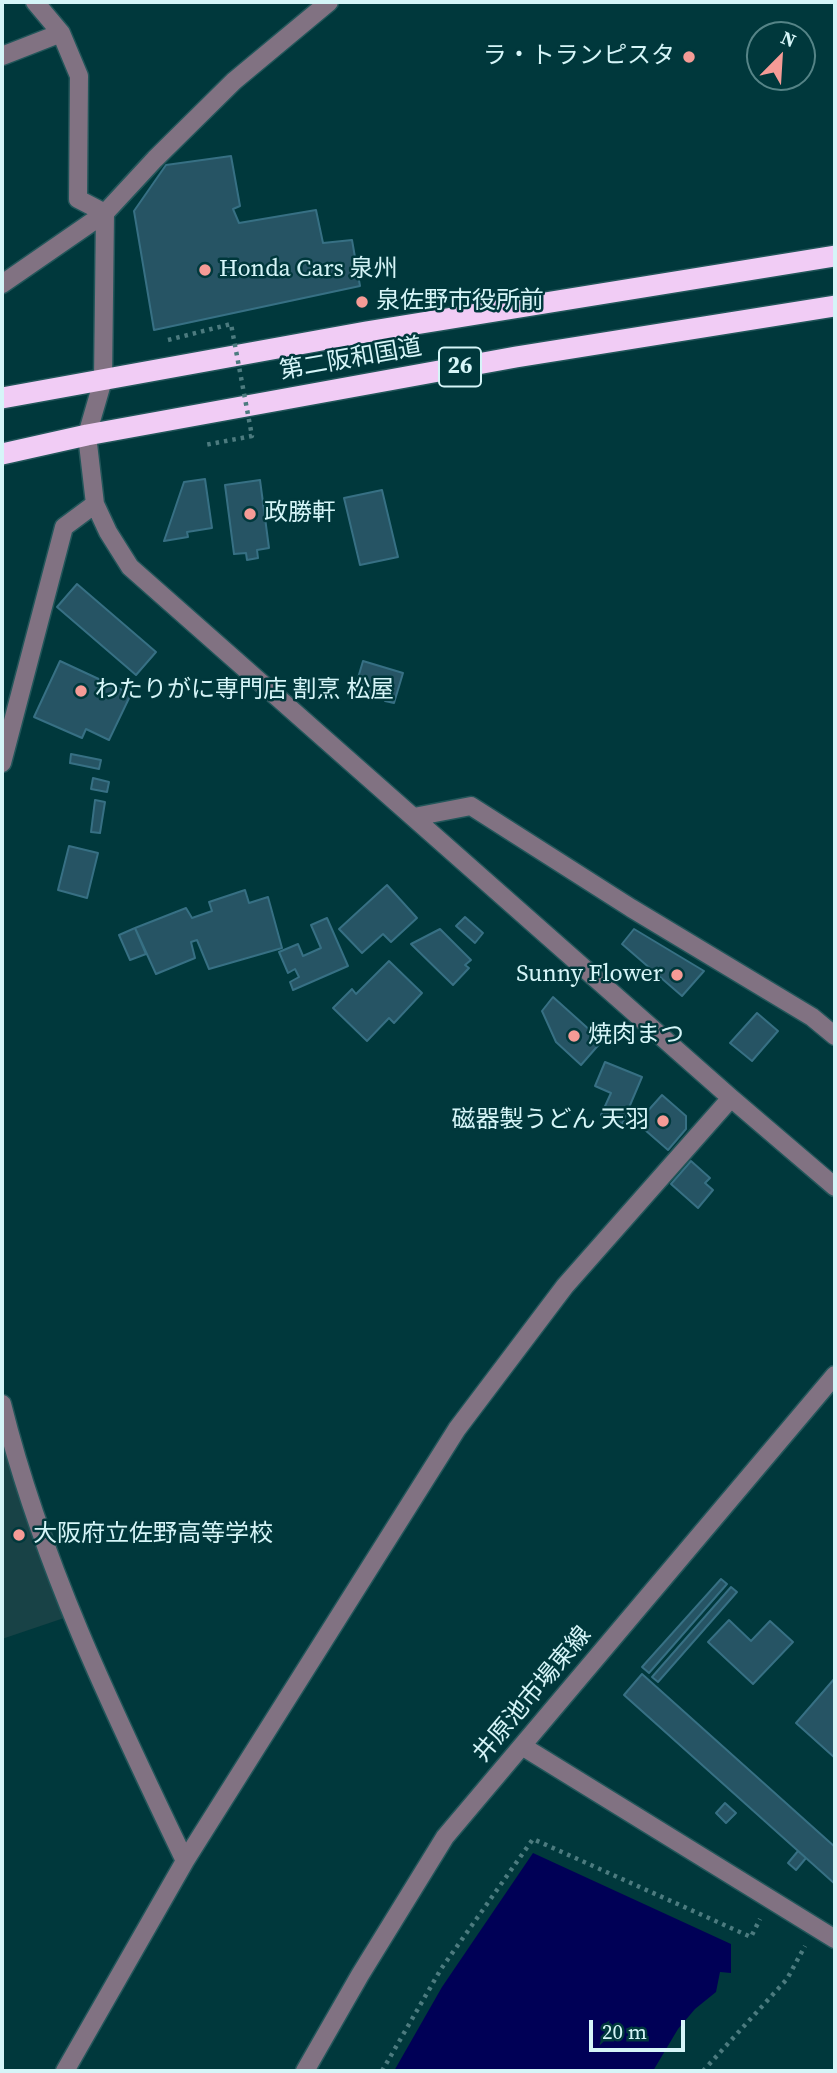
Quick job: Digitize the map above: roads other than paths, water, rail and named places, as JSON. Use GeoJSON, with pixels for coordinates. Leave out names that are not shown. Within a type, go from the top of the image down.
{"type":"FeatureCollection","features":[{"type":"Feature","properties":{"kind":"highway","name":"第二阪和国道"},"geometry":{"type":"LineString","coordinates":[[2,398],[366,332],[835,256]]}},
{"type":"Feature","properties":{"kind":"highway","name":"第二阪和国道"},"geometry":{"type":"LineString","coordinates":[[2,454],[87,435],[516,356],[835,306]]}},
{"type":"Feature","properties":{"kind":"street"},"geometry":{"type":"LineString","coordinates":[[35,2],[61,33],[79,76],[78,200],[105,213]]}},
{"type":"Feature","properties":{"kind":"street"},"geometry":{"type":"LineString","coordinates":[[2,284],[105,213],[234,81],[329,2]]}},
{"type":"Feature","properties":{"kind":"street"},"geometry":{"type":"LineString","coordinates":[[2,56],[61,33]]}},
{"type":"Feature","properties":{"kind":"street"},"geometry":{"type":"LineString","coordinates":[[105,213],[103,380],[87,435],[95,505],[130,567],[835,1188]]}},
{"type":"Feature","properties":{"kind":"street"},"geometry":{"type":"LineString","coordinates":[[2,763],[64,527],[95,505]]}},
{"type":"Feature","properties":{"kind":"street"},"geometry":{"type":"LineString","coordinates":[[414,817],[471,806],[631,908],[812,1017],[835,1036]]}},
{"type":"Feature","properties":{"kind":"street"},"geometry":{"type":"LineString","coordinates":[[65,2071],[185,1861],[457,1429],[565,1286],[731,1098]]}},
{"type":"Feature","properties":{"kind":"street","name":"井原池市場東線"},"geometry":{"type":"LineString","coordinates":[[305,2071],[445,1837],[835,1375]]}},
{"type":"Feature","properties":{"kind":"street"},"geometry":{"type":"LineString","coordinates":[[2,1405],[43,1542],[106,1698],[185,1861]]}},
{"type":"Feature","properties":{"kind":"street"},"geometry":{"type":"LineString","coordinates":[[522,1746],[835,1940]]}},
{"type":"Feature","properties":{"kind":"place","name":"ラ・トランピスタ"},"geometry":{"type":"Point","coordinates":[689,57]}},
{"type":"Feature","properties":{"kind":"place","name":"Honda Cars 泉州"},"geometry":{"type":"Point","coordinates":[205,270]}},
{"type":"Feature","properties":{"kind":"place","name":"泉佐野市役所前"},"geometry":{"type":"Point","coordinates":[362,302]}},
{"type":"Feature","properties":{"kind":"place","name":"政勝軒"},"geometry":{"type":"Point","coordinates":[250,514]}},
{"type":"Feature","properties":{"kind":"place","name":"わたりがに専門店 割烹 松屋"},"geometry":{"type":"Point","coordinates":[81,691]}},
{"type":"Feature","properties":{"kind":"place","name":"Sunny Flower"},"geometry":{"type":"Point","coordinates":[677,975]}},
{"type":"Feature","properties":{"kind":"place","name":"焼肉まつ"},"geometry":{"type":"Point","coordinates":[574,1036]}},
{"type":"Feature","properties":{"kind":"place","name":"磁器製うどん 天羽"},"geometry":{"type":"Point","coordinates":[663,1121]}},
{"type":"Feature","properties":{"kind":"place","name":"大阪府立佐野高等学校"},"geometry":{"type":"Point","coordinates":[19,1535]}}]}
